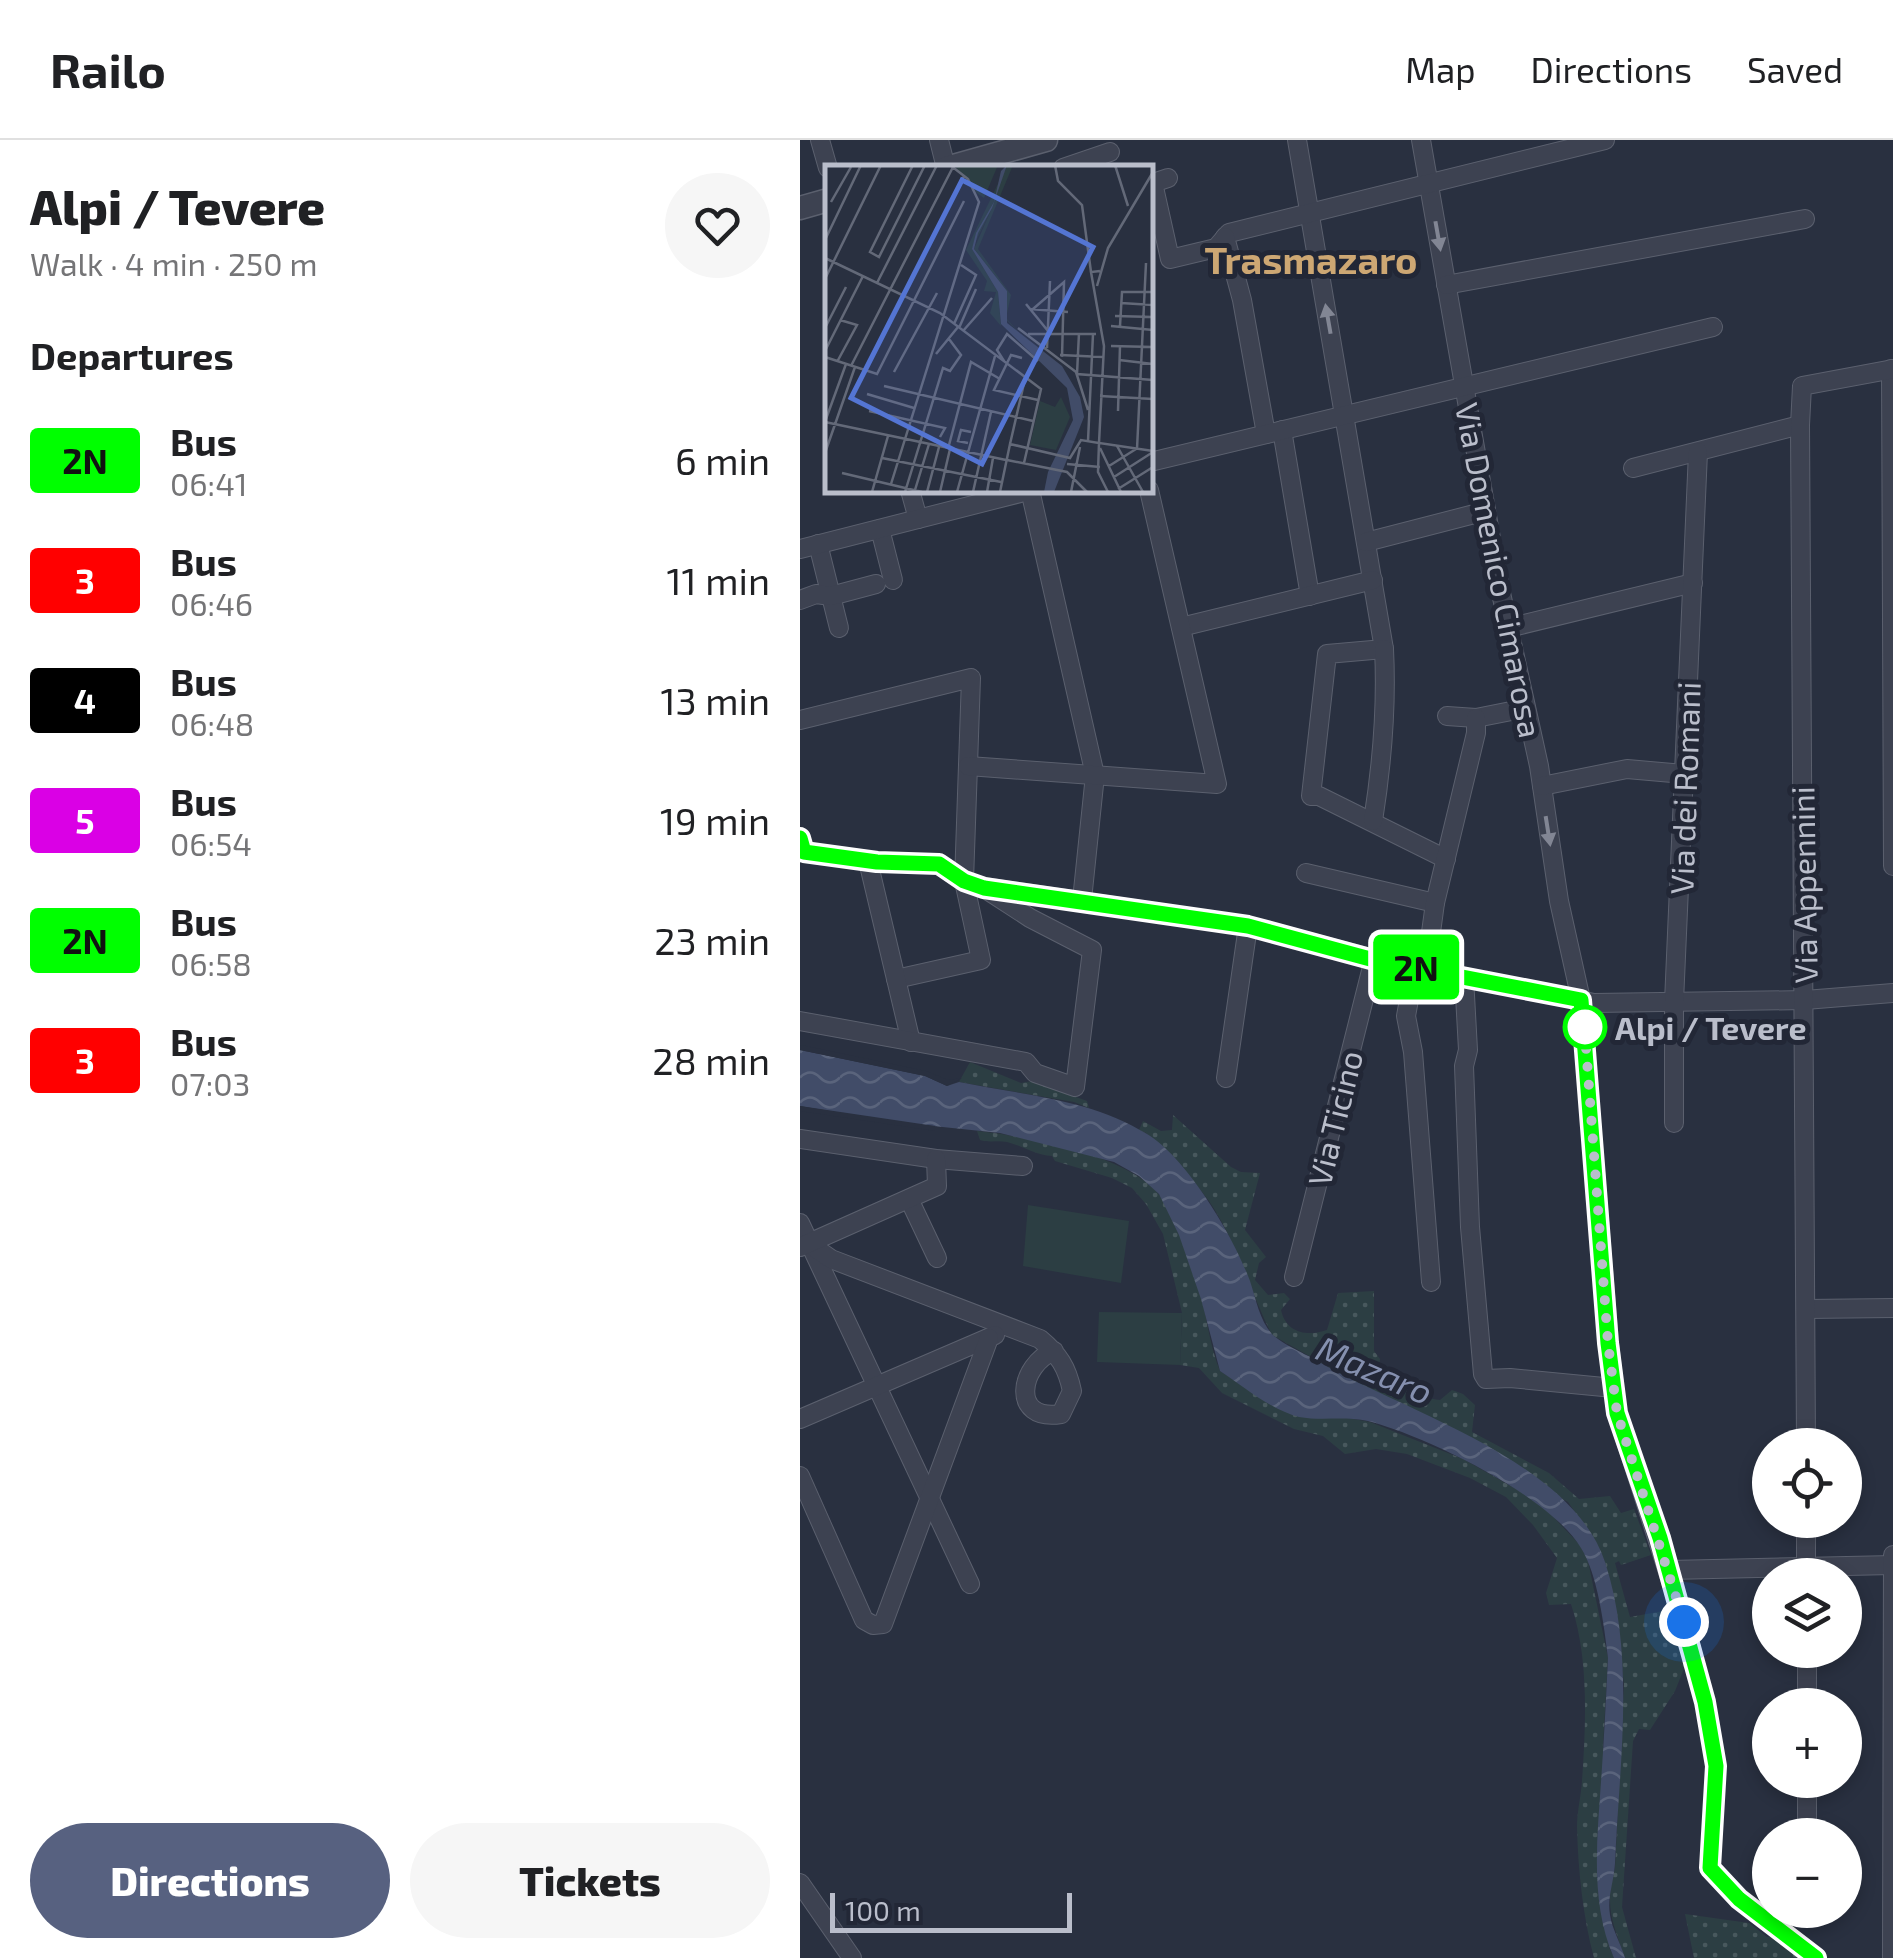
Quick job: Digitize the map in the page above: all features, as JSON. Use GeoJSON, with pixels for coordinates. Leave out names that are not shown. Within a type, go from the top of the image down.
{"type":"FeatureCollection","features":[{"type":"Feature","properties":{"kind":"street"},"geometry":{"type":"LineString","coordinates":[[820,140],[827,165]]}},
{"type":"Feature","properties":{"kind":"street"},"geometry":{"type":"LineString","coordinates":[[940,140],[946,165]]}},
{"type":"Feature","properties":{"kind":"street"},"geometry":{"type":"LineString","coordinates":[[953,165],[1046,140]]}},
{"type":"Feature","properties":{"kind":"street"},"geometry":{"type":"LineString","coordinates":[[1297,140],[1384,649],[1381,773],[1372,821]]}},
{"type":"Feature","properties":{"kind":"street","name":"Via Domenico Cimarosa"},"geometry":{"type":"LineString","coordinates":[[1421,140],[1486,511],[1581,1000],[1617,1413],[1669,1570],[1705,1702],[1716,1766],[1710,1868],[1739,1899],[1816,1958]]}},
{"type":"Feature","properties":{"kind":"street"},"geometry":{"type":"LineString","coordinates":[[1168,178],[1153,183],[1156,226],[1170,260],[1220,242],[1229,234],[1605,140]]}},
{"type":"Feature","properties":{"kind":"street"},"geometry":{"type":"LineString","coordinates":[[1084,164],[1110,152]]}},
{"type":"Feature","properties":{"kind":"street"},"geometry":{"type":"LineString","coordinates":[[800,208],[825,201]]}},
{"type":"Feature","properties":{"kind":"street"},"geometry":{"type":"LineString","coordinates":[[1446,285],[1805,219]]}},
{"type":"Feature","properties":{"kind":"street"},"geometry":{"type":"LineString","coordinates":[[1220,242],[1242,300],[1310,596]]}},
{"type":"Feature","properties":{"kind":"street"},"geometry":{"type":"LineString","coordinates":[[1152,462],[1713,327]]}},
{"type":"Feature","properties":{"kind":"street"},"geometry":{"type":"LineString","coordinates":[[1892,369],[1893,866]]}},
{"type":"Feature","properties":{"kind":"street","name":"Via Appennini"},"geometry":{"type":"LineString","coordinates":[[1806,1428],[1802,386],[1892,369]]}},
{"type":"Feature","properties":{"kind":"street"},"geometry":{"type":"LineString","coordinates":[[1633,468],[1800,425]]}},
{"type":"Feature","properties":{"kind":"street","name":"Via dei Romani"},"geometry":{"type":"LineString","coordinates":[[1674,1123],[1674,1002],[1698,452]]}},
{"type":"Feature","properties":{"kind":"street"},"geometry":{"type":"LineString","coordinates":[[911,492],[918,519]]}},
{"type":"Feature","properties":{"kind":"street"},"geometry":{"type":"LineString","coordinates":[[839,628],[809,547],[1023,492]]}},
{"type":"Feature","properties":{"kind":"street"},"geometry":{"type":"LineString","coordinates":[[1031,492],[1095,776],[1082,900]]}},
{"type":"Feature","properties":{"kind":"street"},"geometry":{"type":"LineString","coordinates":[[968,766],[1218,784],[1148,492]]}},
{"type":"Feature","properties":{"kind":"street"},"geometry":{"type":"LineString","coordinates":[[1366,542],[1486,511]]}},
{"type":"Feature","properties":{"kind":"street"},"geometry":{"type":"LineString","coordinates":[[800,600],[884,582],[880,528]]}},
{"type":"Feature","properties":{"kind":"street"},"geometry":{"type":"LineString","coordinates":[[1181,628],[1372,580]]}},
{"type":"Feature","properties":{"kind":"street"},"geometry":{"type":"LineString","coordinates":[[1508,628],[1692,583]]}},
{"type":"Feature","properties":{"kind":"street"},"geometry":{"type":"LineString","coordinates":[[1384,649],[1327,654],[1312,796],[1446,859]]}},
{"type":"Feature","properties":{"kind":"street"},"geometry":{"type":"LineString","coordinates":[[800,720],[971,678],[964,881],[981,960],[896,978]]}},
{"type":"Feature","properties":{"kind":"street"},"geometry":{"type":"LineString","coordinates":[[1447,716],[1476,718],[1526,708]]}},
{"type":"Feature","properties":{"kind":"street"},"geometry":{"type":"LineString","coordinates":[[1432,1282],[1413,1052],[1406,1016],[1476,733],[1476,718]]}},
{"type":"Feature","properties":{"kind":"street"},"geometry":{"type":"LineString","coordinates":[[1542,786],[1627,769],[1684,774]]}},
{"type":"Feature","properties":{"kind":"street"},"geometry":{"type":"LineString","coordinates":[[801,847],[868,861],[939,864],[964,881],[984,888],[1248,926],[1374,960],[1594,1004],[1805,1000],[1893,993]]}},
{"type":"Feature","properties":{"kind":"street"},"geometry":{"type":"LineString","coordinates":[[868,861],[912,1042]]}},
{"type":"Feature","properties":{"kind":"street"},"geometry":{"type":"LineString","coordinates":[[1306,873],[1435,903]]}},
{"type":"Feature","properties":{"kind":"street"},"geometry":{"type":"LineString","coordinates":[[800,1021],[1026,1062],[1035,1073],[1075,1087],[1092,950],[1030,918],[984,888]]}},
{"type":"Feature","properties":{"kind":"street"},"geometry":{"type":"LineString","coordinates":[[1226,1078],[1248,926]]}},
{"type":"Feature","properties":{"kind":"street","name":"Via Ticino"},"geometry":{"type":"LineString","coordinates":[[1294,1277],[1374,960]]}},
{"type":"Feature","properties":{"kind":"street"},"geometry":{"type":"LineString","coordinates":[[1464,977],[1470,1227],[1483,1374],[1486,1379],[1614,1388]]}},
{"type":"Feature","properties":{"kind":"street"},"geometry":{"type":"LineString","coordinates":[[800,1139],[936,1159],[1023,1166]]}},
{"type":"Feature","properties":{"kind":"street"},"geometry":{"type":"LineString","coordinates":[[804,1245],[937,1186],[936,1159]]}},
{"type":"Feature","properties":{"kind":"street"},"geometry":{"type":"LineString","coordinates":[[909,1198],[936,1258]]}},
{"type":"Feature","properties":{"kind":"street"},"geometry":{"type":"LineString","coordinates":[[800,1223],[804,1245],[878,1387],[970,1584]]}},
{"type":"Feature","properties":{"kind":"street"},"geometry":{"type":"LineString","coordinates":[[804,1245],[830,1259],[1014,1327],[1040,1338],[1054,1350]]}},
{"type":"Feature","properties":{"kind":"street"},"geometry":{"type":"LineString","coordinates":[[1806,1309],[1893,1308]]}},
{"type":"Feature","properties":{"kind":"street"},"geometry":{"type":"LineString","coordinates":[[800,1418],[1014,1327]]}},
{"type":"Feature","properties":{"kind":"street"},"geometry":{"type":"LineString","coordinates":[[800,1476],[864,1620],[873,1626],[882,1624],[989,1338]]}},
{"type":"Feature","properties":{"kind":"street"},"geometry":{"type":"LineString","coordinates":[[1892,1958],[1893,1555]]}},
{"type":"Feature","properties":{"kind":"street"},"geometry":{"type":"LineString","coordinates":[[1862,1567],[1893,1565]]}},
{"type":"Feature","properties":{"kind":"street"},"geometry":{"type":"LineString","coordinates":[[1669,1570],[1752,1571]]}},
{"type":"Feature","properties":{"kind":"street"},"geometry":{"type":"LineString","coordinates":[[800,1883],[852,1958]]}},
{"type":"Feature","properties":{"kind":"shaded area"},"geometry":{"type":"Polygon","coordinates":[[[970,1062],[1021,1083],[1032,1081],[1087,1101],[1089,1108],[959,1082],[970,1062]]]}},
{"type":"Feature","properties":{"kind":"shaded area"},"geometry":{"type":"Polygon","coordinates":[[[1173,1115],[1231,1167],[1260,1173],[1245,1230],[1266,1257],[1259,1263],[1255,1280],[1268,1295],[1284,1293],[1290,1299],[1281,1310],[1287,1324],[1305,1333],[1327,1330],[1338,1293],[1374,1291],[1374,1351],[1385,1375],[1432,1399],[1440,1400],[1452,1390],[1463,1394],[1475,1405],[1472,1432],[1549,1473],[1579,1499],[1610,1496],[1621,1513],[1634,1509],[1651,1555],[1621,1565],[1619,1561],[1615,1563],[1630,1617],[1669,1610],[1687,1661],[1675,1691],[1650,1730],[1639,1729],[1633,1741],[1622,1907],[1636,1958],[1625,1958],[1610,1905],[1624,1684],[1605,1562],[1593,1538],[1568,1502],[1272,1335],[1228,1233],[1209,1201],[1139,1130],[1143,1121],[1161,1131],[1172,1130],[1173,1115]]]}},
{"type":"Feature","properties":{"kind":"shaded area"},"geometry":{"type":"Polygon","coordinates":[[[977,1131],[1072,1149],[1121,1167],[1156,1191],[1171,1213],[1188,1256],[1220,1371],[1261,1398],[1299,1416],[1370,1422],[1463,1459],[1539,1502],[1580,1545],[1588,1561],[1608,1658],[1603,1746],[1609,1947],[1614,1958],[1594,1958],[1580,1877],[1577,1821],[1585,1714],[1581,1646],[1571,1604],[1549,1605],[1546,1593],[1557,1558],[1533,1525],[1506,1497],[1470,1478],[1407,1454],[1376,1449],[1345,1454],[1323,1436],[1294,1429],[1222,1393],[1199,1368],[1180,1365],[1182,1313],[1163,1234],[1146,1204],[1132,1188],[1112,1178],[1007,1142],[980,1140],[977,1131]]]}},
{"type":"Feature","properties":{"kind":"shaded area"},"geometry":{"type":"Polygon","coordinates":[[[1028,1205],[1129,1221],[1121,1283],[1023,1266],[1028,1205]]]}},
{"type":"Feature","properties":{"kind":"shaded area"},"geometry":{"type":"Polygon","coordinates":[[[1099,1312],[1182,1313],[1180,1365],[1097,1362],[1099,1312]]]}},
{"type":"Feature","properties":{"kind":"shaded area"},"geometry":{"type":"Polygon","coordinates":[[[1685,1914],[1749,1923],[1767,1937],[1775,1937],[1798,1958],[1694,1958],[1685,1914]]]}},
{"type":"Feature","properties":{"kind":"water","name":"Mazaro"},"geometry":{"type":"Polygon","coordinates":[[[800,1050],[925,1076],[947,1086],[959,1082],[1056,1100],[1103,1113],[1147,1134],[1178,1161],[1208,1200],[1233,1243],[1262,1318],[1274,1336],[1479,1441],[1557,1494],[1586,1526],[1605,1562],[1620,1635],[1622,1750],[1609,1908],[1625,1958],[1614,1958],[1598,1894],[1608,1658],[1592,1572],[1581,1548],[1565,1528],[1515,1489],[1453,1454],[1368,1421],[1289,1414],[1220,1371],[1179,1235],[1159,1194],[1139,1176],[1114,1162],[1000,1133],[895,1122],[800,1106],[800,1050]]]}},
{"type":"Feature","properties":{"kind":"pier"},"geometry":{"type":"Polygon","coordinates":[[[801,1045],[926,1071],[948,1080],[962,1078],[947,1086],[925,1076],[800,1050],[801,1045]]]}},
{"type":"Feature","properties":{"kind":"pier"},"geometry":{"type":"Polygon","coordinates":[[[800,1106],[935,1126],[935,1131],[800,1111],[800,1106]]]}},
{"type":"Feature","properties":{"kind":"bus line","name":"2N"},"geometry":{"type":"LineString","coordinates":[[800,838],[804,852],[877,862],[939,864],[964,881],[984,888],[1248,926],[1374,960],[1581,1000],[1617,1413],[1660,1538],[1705,1702],[1716,1766],[1710,1868],[1739,1899],[1816,1958]]}},
{"type":"Feature","properties":{"kind":"place","name":"Alpi / Tevere"},"geometry":{"type":"Point","coordinates":[1585,1027]}},
{"type":"Feature","properties":{"kind":"district","name":"Trasmazaro"},"geometry":{"type":"Point","coordinates":[1311,259]}},
{"type":"Feature","properties":{"kind":"route"},"geometry":{"type":"LineString","coordinates":[[1585,1027],[1584,1020],[1608,1343],[1617,1413],[1684,1622]]}}]}
